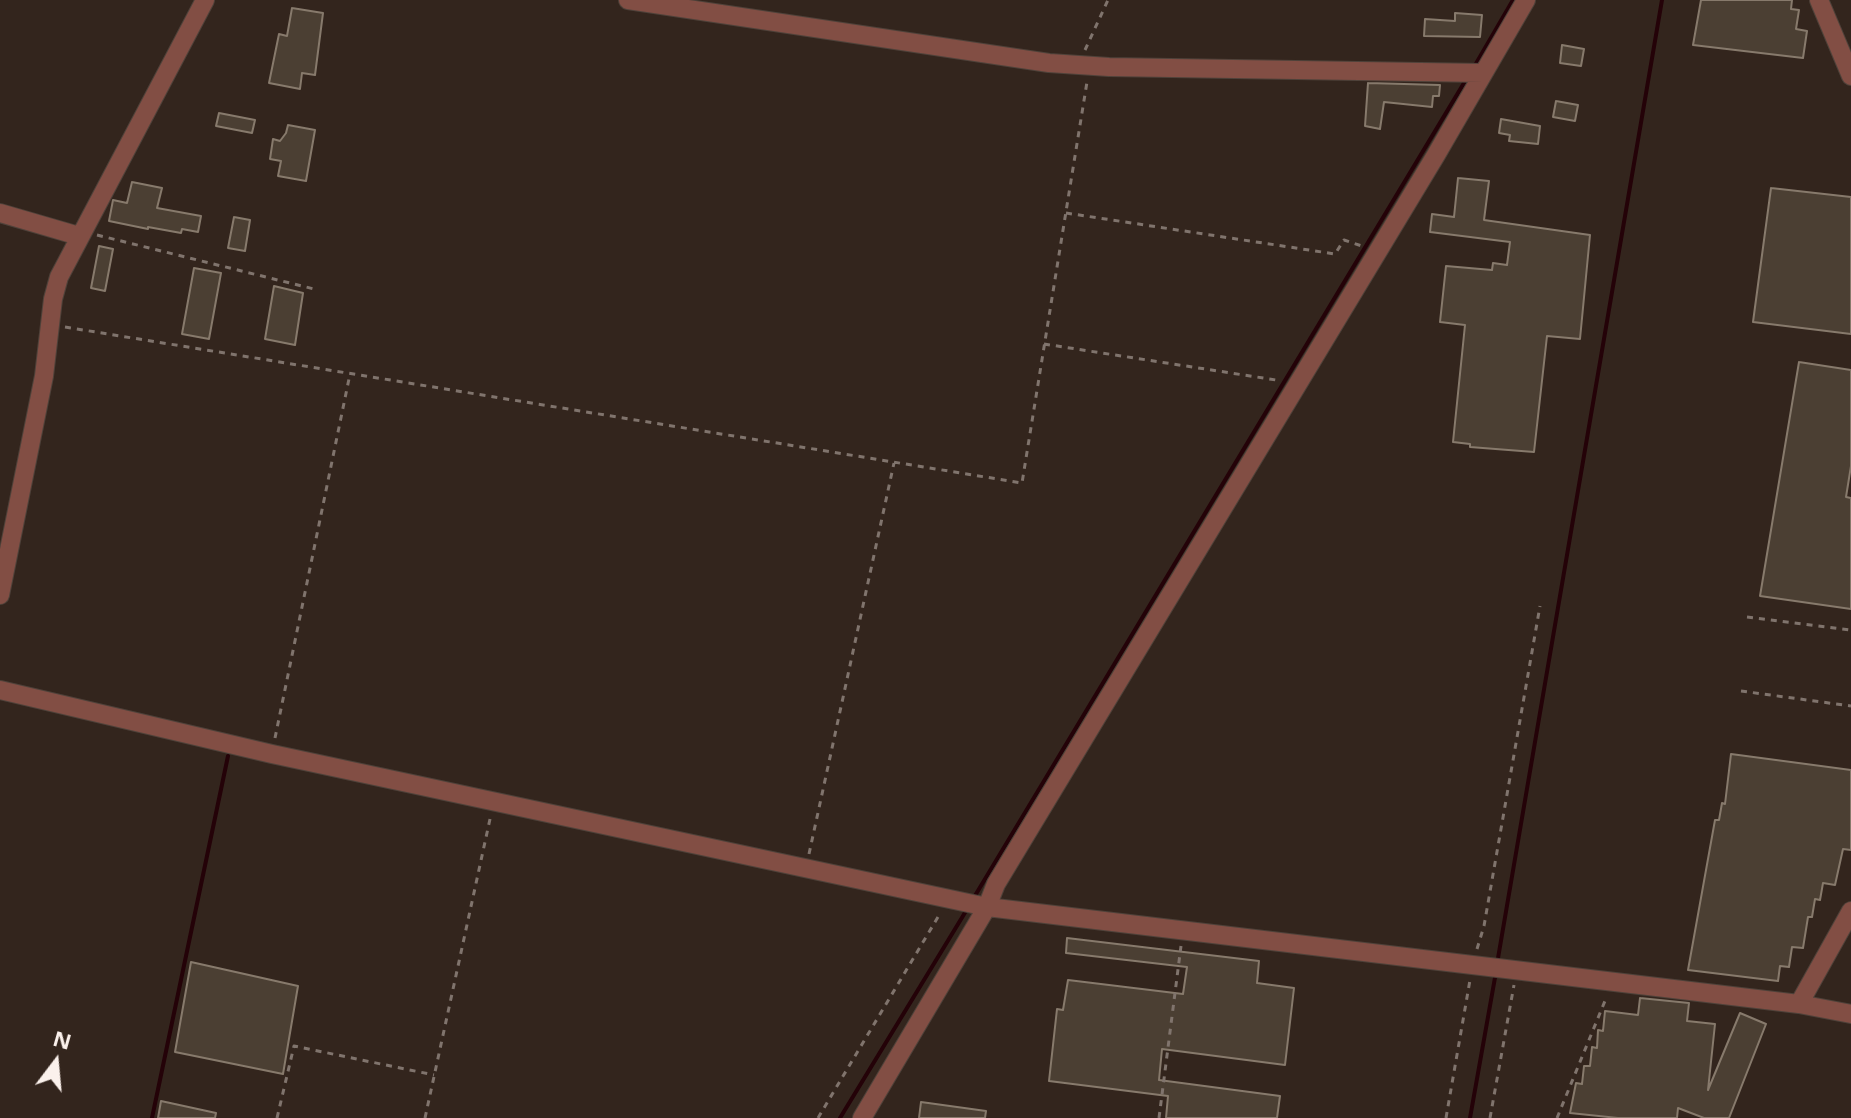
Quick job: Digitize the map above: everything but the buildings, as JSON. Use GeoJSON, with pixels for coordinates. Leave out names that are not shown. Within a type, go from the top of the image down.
{"type":"FeatureCollection","features":[{"type":"Feature","properties":{"kind":"street"},"geometry":{"type":"LineString","coordinates":[[0,595],[44,376],[59,277],[205,0]]}},
{"type":"Feature","properties":{"kind":"street"},"geometry":{"type":"LineString","coordinates":[[628,0],[1084,65],[1474,72]]}},
{"type":"Feature","properties":{"kind":"street"},"geometry":{"type":"LineString","coordinates":[[862,1118],[987,907],[1004,870],[1436,155],[1474,72],[1526,0]]}},
{"type":"Feature","properties":{"kind":"street"},"geometry":{"type":"LineString","coordinates":[[1819,0],[1847,53],[1851,76]]}},
{"type":"Feature","properties":{"kind":"street"},"geometry":{"type":"LineString","coordinates":[[0,213],[81,234]]}},
{"type":"Feature","properties":{"kind":"street"},"geometry":{"type":"LineString","coordinates":[[0,690],[272,754],[494,799],[987,907],[1799,1004],[1851,1014]]}},
{"type":"Feature","properties":{"kind":"street"},"geometry":{"type":"LineString","coordinates":[[1799,1004],[1851,911]]}},
{"type":"Feature","properties":{"kind":"path"},"geometry":{"type":"LineString","coordinates":[[50,325],[1022,483],[1066,213],[1084,65],[1108,0]]}},
{"type":"Feature","properties":{"kind":"path"},"geometry":{"type":"LineString","coordinates":[[1066,213],[1335,254],[1344,240],[1360,245]]}},
{"type":"Feature","properties":{"kind":"path"},"geometry":{"type":"LineString","coordinates":[[81,234],[318,290]]}},
{"type":"Feature","properties":{"kind":"path"},"geometry":{"type":"LineString","coordinates":[[1044,344],[1276,380]]}},
{"type":"Feature","properties":{"kind":"path"},"geometry":{"type":"LineString","coordinates":[[272,754],[350,374]]}},
{"type":"Feature","properties":{"kind":"path"},"geometry":{"type":"LineString","coordinates":[[806,867],[894,463]]}},
{"type":"Feature","properties":{"kind":"path"},"geometry":{"type":"LineString","coordinates":[[1446,1118],[1474,964],[1484,926],[1540,606]]}},
{"type":"Feature","properties":{"kind":"path"},"geometry":{"type":"LineString","coordinates":[[1747,617],[1851,630]]}},
{"type":"Feature","properties":{"kind":"path"},"geometry":{"type":"LineString","coordinates":[[1741,691],[1851,706]]}},
{"type":"Feature","properties":{"kind":"path"},"geometry":{"type":"LineString","coordinates":[[425,1118],[494,799]]}},
{"type":"Feature","properties":{"kind":"path"},"geometry":{"type":"LineString","coordinates":[[818,1118],[949,899]]}},
{"type":"Feature","properties":{"kind":"path"},"geometry":{"type":"LineString","coordinates":[[1159,1118],[1183,930]]}},
{"type":"Feature","properties":{"kind":"path"},"geometry":{"type":"LineString","coordinates":[[1490,1118],[1514,969]]}},
{"type":"Feature","properties":{"kind":"path"},"geometry":{"type":"LineString","coordinates":[[1557,1118],[1613,981]]}},
{"type":"Feature","properties":{"kind":"path"},"geometry":{"type":"LineString","coordinates":[[277,1118],[294,1046],[434,1075]]}},
{"type":"Feature","properties":{"kind":"waterway"},"geometry":{"type":"LineString","coordinates":[[1474,67],[1513,0]]}},
{"type":"Feature","properties":{"kind":"waterway"},"geometry":{"type":"LineString","coordinates":[[1497,964],[1662,0]]}},
{"type":"Feature","properties":{"kind":"waterway"},"geometry":{"type":"LineString","coordinates":[[976,894],[1467,78]]}},
{"type":"Feature","properties":{"kind":"waterway"},"geometry":{"type":"LineString","coordinates":[[152,1118],[228,756]]}},
{"type":"Feature","properties":{"kind":"waterway"},"geometry":{"type":"LineString","coordinates":[[840,1118],[966,911]]}},
{"type":"Feature","properties":{"kind":"waterway"},"geometry":{"type":"LineString","coordinates":[[1470,1118],[1496,972]]}}]}
